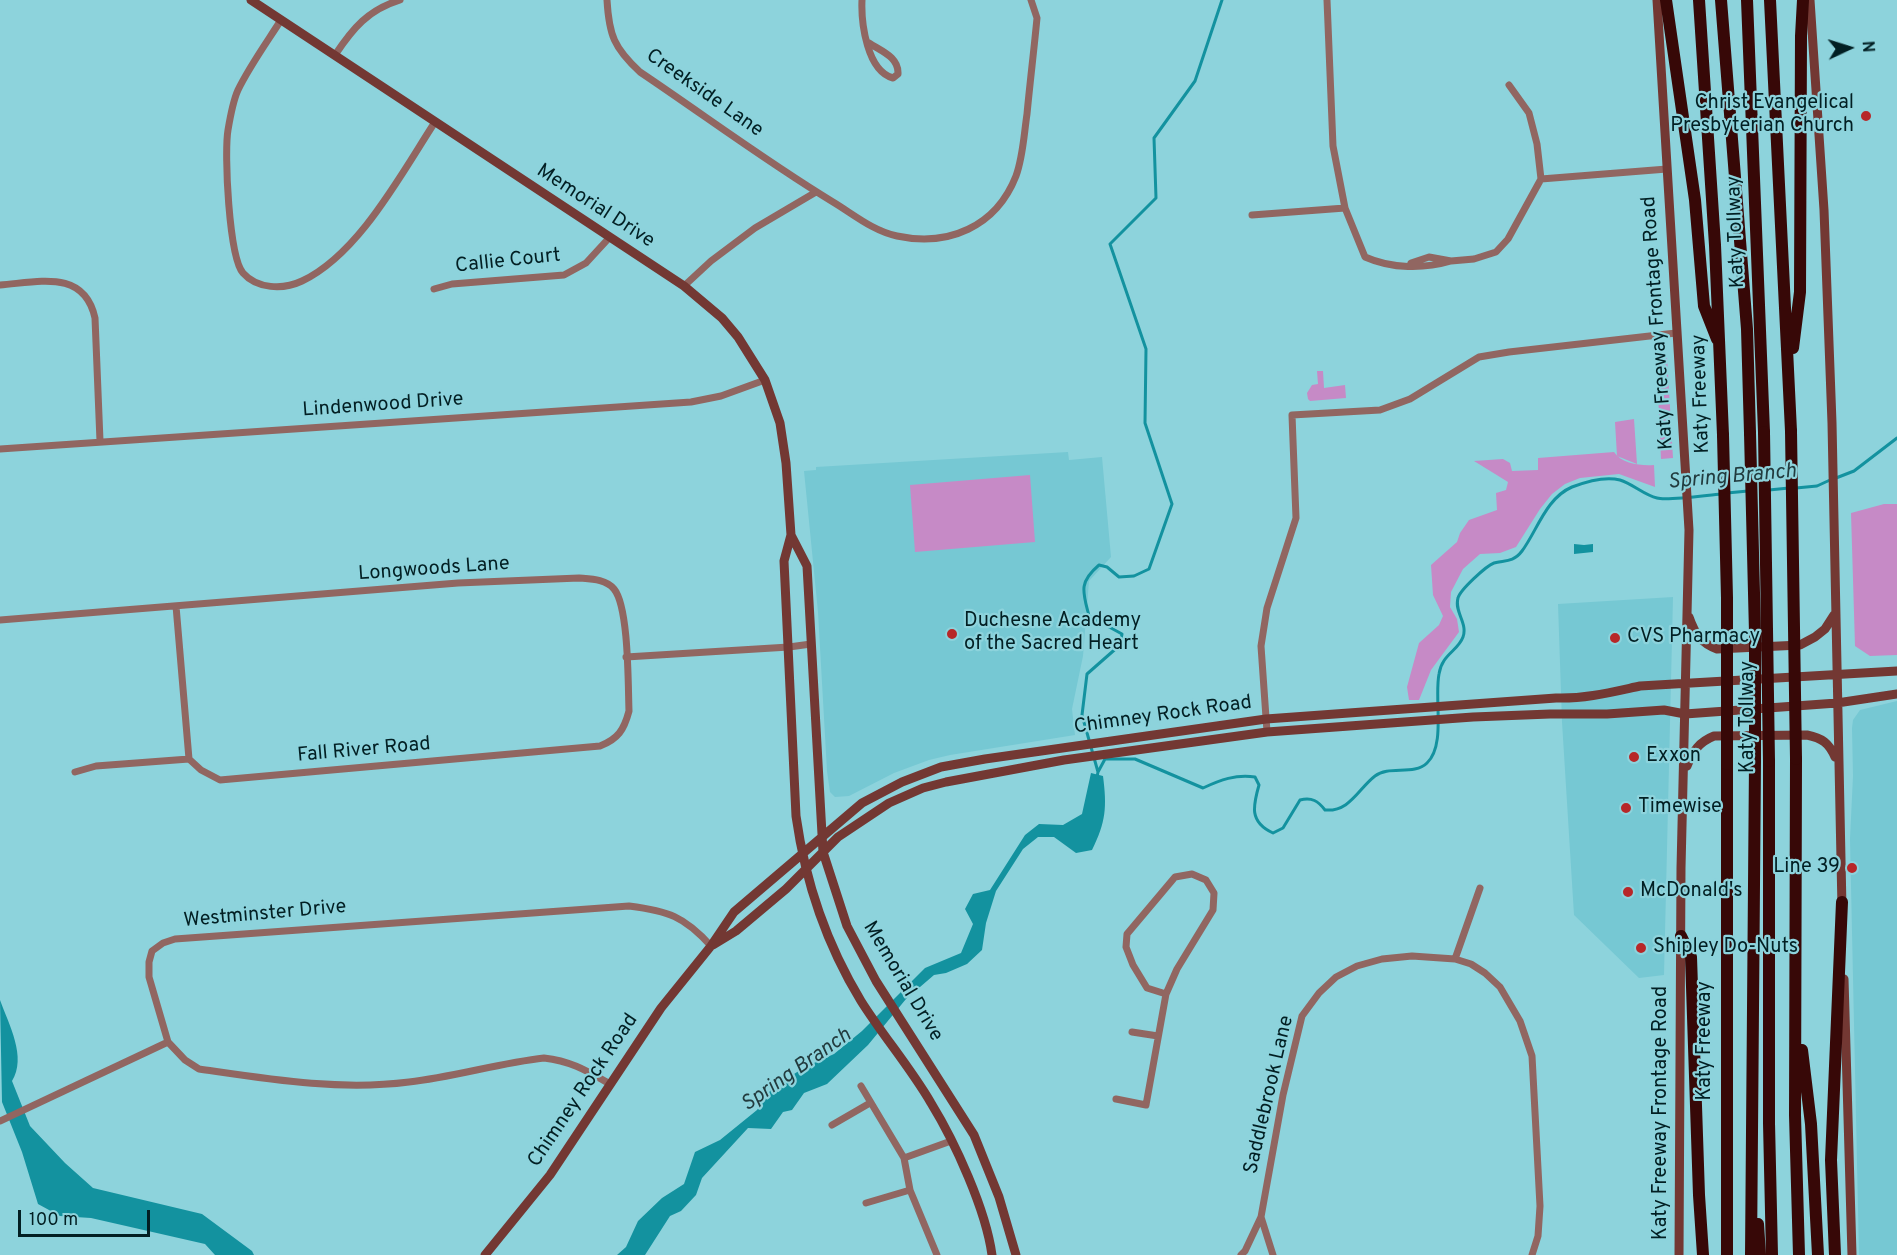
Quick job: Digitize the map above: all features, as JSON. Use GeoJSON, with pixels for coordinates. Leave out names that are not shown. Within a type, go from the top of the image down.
{"type":"FeatureCollection","features":[{"type":"Feature","properties":{"kind":"highway"},"geometry":{"type":"LineString","coordinates":[[1666,0],[1695,200],[1704,306],[1720,348]]}},
{"type":"Feature","properties":{"kind":"highway","name":"Katy Freeway"},"geometry":{"type":"LineString","coordinates":[[1699,0],[1712,179],[1720,348],[1727,598],[1727,1255]]}},
{"type":"Feature","properties":{"kind":"highway","name":"Katy Tollway"},"geometry":{"type":"LineString","coordinates":[[1721,0],[1746,318],[1750,433],[1755,633],[1752,1072]]}},
{"type":"Feature","properties":{"kind":"highway","name":"Katy Tollway"},"geometry":{"type":"LineString","coordinates":[[1747,0],[1764,432],[1769,761],[1769,1123],[1772,1255]]}},
{"type":"Feature","properties":{"kind":"highway"},"geometry":{"type":"LineString","coordinates":[[1770,0],[1791,431],[1796,759],[1796,1115],[1799,1255]]}},
{"type":"Feature","properties":{"kind":"highway"},"geometry":{"type":"LineString","coordinates":[[1789,382],[1800,292],[1803,0]]}},
{"type":"Feature","properties":{"kind":"highway"},"geometry":{"type":"LineString","coordinates":[[1835,1255],[1831,1160],[1842,902]]}},
{"type":"Feature","properties":{"kind":"highway"},"geometry":{"type":"LineString","coordinates":[[1681,936],[1691,957],[1703,1255]]}},
{"type":"Feature","properties":{"kind":"highway"},"geometry":{"type":"LineString","coordinates":[[1796,993],[1811,1124],[1818,1255]]}},
{"type":"Feature","properties":{"kind":"highway"},"geometry":{"type":"LineString","coordinates":[[1750,1255],[1752,1072]]}},
{"type":"Feature","properties":{"kind":"highway"},"geometry":{"type":"LineString","coordinates":[[1752,1072],[1760,1255]]}},
{"type":"Feature","properties":{"kind":"main road","name":"Memorial Drive"},"geometry":{"type":"LineString","coordinates":[[251,0],[684,286],[722,318],[738,337],[765,380],[780,423],[788,484],[791,535],[784,561],[796,816],[801,855],[822,919],[860,999],[931,1102],[951,1141],[983,1216],[993,1255]]}},
{"type":"Feature","properties":{"kind":"main road","name":"Katy Freeway Frontage Road"},"geometry":{"type":"LineString","coordinates":[[1657,0],[1689,530],[1681,936],[1679,1255]]}},
{"type":"Feature","properties":{"kind":"main road"},"geometry":{"type":"LineString","coordinates":[[1810,0],[1824,210],[1832,423],[1838,762],[1852,1255]]}},
{"type":"Feature","properties":{"kind":"main road","name":"Memorial Drive"},"geometry":{"type":"LineString","coordinates":[[791,535],[807,566],[823,852],[847,926],[876,981],[974,1134],[999,1197],[1016,1255]]}},
{"type":"Feature","properties":{"kind":"main road"},"geometry":{"type":"LineString","coordinates":[[1687,612],[1695,633],[1705,645],[1717,650],[1800,645],[1820,633],[1835,614]]}},
{"type":"Feature","properties":{"kind":"main road","name":"Chimney Rock Road"},"geometry":{"type":"LineString","coordinates":[[485,1255],[550,1176],[661,1008],[711,946],[734,912],[862,803],[902,782],[941,767],[985,759],[1266,719],[1570,698],[1605,694],[1640,686],[1897,671]]}},
{"type":"Feature","properties":{"kind":"main road","name":"Chimney Rock Road"},"geometry":{"type":"LineString","coordinates":[[711,946],[736,931],[786,889],[838,837],[889,803],[922,788],[987,773],[1267,732],[1473,717],[1607,714],[1664,710],[1685,714],[1837,703],[1897,694]]}},
{"type":"Feature","properties":{"kind":"main road"},"geometry":{"type":"LineString","coordinates":[[1549,698],[1550,714]]}},
{"type":"Feature","properties":{"kind":"main road"},"geometry":{"type":"LineString","coordinates":[[1684,772],[1692,753],[1702,741],[1714,736],[1815,736],[1822,738],[1832,749],[1838,762]]}},
{"type":"Feature","properties":{"kind":"main road"},"geometry":{"type":"LineString","coordinates":[[985,759],[987,773]]}},
{"type":"Feature","properties":{"kind":"street"},"geometry":{"type":"LineString","coordinates":[[335,55],[353,28],[373,12],[400,0]]}},
{"type":"Feature","properties":{"kind":"street","name":"Creekside Lane"},"geometry":{"type":"LineString","coordinates":[[608,0],[609,26],[616,46],[640,72],[816,192],[879,231],[896,236],[933,240],[961,232],[990,215],[1004,198],[1016,177],[1021,157],[1037,18],[1031,0]]}},
{"type":"Feature","properties":{"kind":"street"},"geometry":{"type":"LineString","coordinates":[[862,0],[864,29],[872,58],[878,69],[886,76],[893,78],[898,74],[894,59],[869,43]]}},
{"type":"Feature","properties":{"kind":"street"},"geometry":{"type":"LineString","coordinates":[[1327,0],[1333,146],[1345,208],[1365,257],[1382,264],[1430,267],[1451,261],[1474,260],[1496,252],[1508,239],[1541,179],[1537,144],[1529,114],[1509,86]]}},
{"type":"Feature","properties":{"kind":"street"},"geometry":{"type":"LineString","coordinates":[[281,20],[238,90],[228,129],[226,159],[233,245],[241,272],[256,285],[282,287],[301,282],[330,262],[378,210],[435,122]]}},
{"type":"Feature","properties":{"kind":"street"},"geometry":{"type":"LineString","coordinates":[[1541,179],[1666,170]]}},
{"type":"Feature","properties":{"kind":"street"},"geometry":{"type":"LineString","coordinates":[[684,286],[711,261],[755,228],[816,192]]}},
{"type":"Feature","properties":{"kind":"street"},"geometry":{"type":"LineString","coordinates":[[1252,215],[1345,208]]}},
{"type":"Feature","properties":{"kind":"street","name":"Callie Court"},"geometry":{"type":"LineString","coordinates":[[434,289],[452,284],[564,275],[586,263],[609,238]]}},
{"type":"Feature","properties":{"kind":"street"},"geometry":{"type":"LineString","coordinates":[[0,285],[51,281],[73,285],[92,303],[95,318],[100,441]]}},
{"type":"Feature","properties":{"kind":"street"},"geometry":{"type":"LineString","coordinates":[[1267,732],[1260,646],[1267,608],[1296,518],[1292,415],[1380,411],[1410,399],[1479,357],[1676,333]]}},
{"type":"Feature","properties":{"kind":"street","name":"Lindenwood Drive"},"geometry":{"type":"LineString","coordinates":[[0,449],[691,402],[721,396],[765,380]]}},
{"type":"Feature","properties":{"kind":"street","name":"Longwoods Lane"},"geometry":{"type":"LineString","coordinates":[[0,620],[458,583],[579,578],[598,580],[614,589],[622,611],[626,657]]}},
{"type":"Feature","properties":{"kind":"street"},"geometry":{"type":"LineString","coordinates":[[75,772],[96,766],[189,759],[176,606]]}},
{"type":"Feature","properties":{"kind":"street"},"geometry":{"type":"LineString","coordinates":[[626,657],[811,644]]}},
{"type":"Feature","properties":{"kind":"street","name":"Fall River Road"},"geometry":{"type":"LineString","coordinates":[[189,759],[201,770],[220,780],[600,746],[621,733],[626,724],[629,711],[626,657]]}},
{"type":"Feature","properties":{"kind":"street"},"geometry":{"type":"LineString","coordinates":[[1116,1099],[1146,1105],[1166,994],[1177,969],[1213,910],[1214,892],[1206,880],[1192,874],[1175,877],[1127,934],[1126,947],[1133,965],[1147,988],[1166,994]]}},
{"type":"Feature","properties":{"kind":"street"},"geometry":{"type":"LineString","coordinates":[[1455,960],[1480,888]]}},
{"type":"Feature","properties":{"kind":"street","name":"Westminster Drive"},"geometry":{"type":"LineString","coordinates":[[610,1084],[564,1060],[544,1058],[408,1083],[311,1084],[199,1069],[185,1060],[168,1042],[148,976],[152,951],[163,943],[175,939],[629,906],[655,909],[674,915],[694,927],[711,946]]}},
{"type":"Feature","properties":{"kind":"street","name":"Saddlebrook Lane"},"geometry":{"type":"LineString","coordinates":[[1241,1255],[1261,1217],[1283,1095],[1302,1016],[1319,993],[1336,977],[1358,966],[1412,956],[1455,960],[1471,964],[1500,987],[1520,1021],[1532,1056],[1540,1206],[1538,1236],[1532,1255]]}},
{"type":"Feature","properties":{"kind":"street"},"geometry":{"type":"LineString","coordinates":[[1132,1032],[1158,1036]]}},
{"type":"Feature","properties":{"kind":"street"},"geometry":{"type":"LineString","coordinates":[[0,1120],[168,1042]]}},
{"type":"Feature","properties":{"kind":"street"},"geometry":{"type":"LineString","coordinates":[[861,1086],[904,1158],[910,1190],[937,1255]]}},
{"type":"Feature","properties":{"kind":"street"},"geometry":{"type":"LineString","coordinates":[[832,1125],[870,1102]]}},
{"type":"Feature","properties":{"kind":"street"},"geometry":{"type":"LineString","coordinates":[[904,1158],[951,1141]]}},
{"type":"Feature","properties":{"kind":"street"},"geometry":{"type":"LineString","coordinates":[[866,1203],[910,1190]]}},
{"type":"Feature","properties":{"kind":"street","name":"Saddlebrook Lane"},"geometry":{"type":"LineString","coordinates":[[1261,1217],[1273,1255]]}},
{"type":"Feature","properties":{"kind":"shaded area"},"geometry":{"type":"Polygon","coordinates":[[[1656,350],[1661,350],[1667,357],[1673,458],[1661,459],[1656,350]]]}},
{"type":"Feature","properties":{"kind":"shaded area"},"geometry":{"type":"Polygon","coordinates":[[[1317,371],[1323,371],[1324,388],[1345,385],[1346,398],[1310,401],[1307,393],[1312,385],[1318,384],[1317,371]]]}},
{"type":"Feature","properties":{"kind":"shaded area"},"geometry":{"type":"Polygon","coordinates":[[[1634,419],[1637,464],[1617,456],[1615,422],[1634,419]]]}},
{"type":"Feature","properties":{"kind":"shaded area","name":"Duchesne Academy of the Sacred Heart"},"geometry":{"type":"Polygon","coordinates":[[[1068,452],[1069,460],[1102,457],[1111,557],[1089,581],[1083,656],[1072,709],[1075,735],[929,760],[894,773],[849,796],[835,797],[830,792],[827,771],[818,612],[804,471],[816,470],[816,467],[1068,452]]]}},
{"type":"Feature","properties":{"kind":"shaded area"},"geometry":{"type":"Polygon","coordinates":[[[1614,452],[1627,462],[1654,465],[1655,487],[1619,474],[1580,478],[1565,484],[1552,494],[1516,547],[1500,553],[1480,554],[1463,569],[1451,592],[1450,607],[1457,619],[1459,632],[1431,670],[1419,700],[1409,700],[1407,687],[1419,643],[1439,625],[1443,616],[1433,595],[1431,565],[1457,542],[1469,520],[1497,510],[1496,493],[1506,490],[1508,482],[1474,461],[1503,459],[1510,463],[1512,471],[1538,470],[1538,458],[1614,452]]]}},
{"type":"Feature","properties":{"kind":"shaded area"},"geometry":{"type":"Polygon","coordinates":[[[1030,475],[1035,542],[915,552],[910,485],[1030,475]]]}},
{"type":"Feature","properties":{"kind":"shaded area"},"geometry":{"type":"Polygon","coordinates":[[[1884,504],[1897,504],[1897,655],[1870,656],[1855,646],[1851,513],[1884,504]]]}},
{"type":"Feature","properties":{"kind":"shaded area"},"geometry":{"type":"Polygon","coordinates":[[[1574,544],[1593,544],[1593,552],[1574,554],[1574,544]]]}},
{"type":"Feature","properties":{"kind":"shaded area"},"geometry":{"type":"Polygon","coordinates":[[[1673,597],[1664,975],[1639,978],[1574,915],[1562,722],[1558,604],[1673,597]]]}},
{"type":"Feature","properties":{"kind":"shaded area"},"geometry":{"type":"Polygon","coordinates":[[[1897,701],[1897,1255],[1859,1255],[1850,839],[1853,776],[1852,728],[1853,720],[1860,710],[1897,701]]]}},
{"type":"Feature","properties":{"kind":"shaded area"},"geometry":{"type":"Polygon","coordinates":[[[1091,773],[1103,776],[1105,797],[1103,822],[1092,850],[1076,853],[1054,837],[1038,837],[1023,849],[996,891],[986,923],[982,950],[967,964],[946,973],[934,975],[906,999],[868,1045],[827,1084],[804,1093],[792,1110],[783,1112],[771,1129],[748,1128],[702,1178],[696,1195],[681,1211],[670,1216],[645,1255],[617,1255],[626,1247],[638,1221],[662,1198],[684,1184],[695,1152],[720,1140],[757,1110],[772,1088],[805,1067],[834,1054],[862,1031],[925,968],[961,953],[973,924],[965,909],[973,894],[990,890],[1025,835],[1039,824],[1063,825],[1082,814],[1091,773]]]}},
{"type":"Feature","properties":{"kind":"shaded area"},"geometry":{"type":"Polygon","coordinates":[[[0,1000],[12,1030],[17,1051],[18,1062],[12,1081],[30,1126],[65,1163],[93,1188],[202,1214],[252,1251],[254,1255],[215,1255],[205,1244],[91,1218],[60,1216],[38,1204],[22,1152],[2,1102],[0,1000]]]}},
{"type":"Feature","properties":{"kind":"waterway"},"geometry":{"type":"LineString","coordinates":[[1098,772],[1082,715],[1087,674],[1120,645],[1122,634],[1089,616],[1084,594],[1085,583],[1092,571],[1099,565],[1107,567],[1119,577],[1134,576],[1149,569],[1172,504],[1145,423],[1146,349],[1110,244],[1156,198],[1154,138],[1195,81],[1222,0]]}},
{"type":"Feature","properties":{"kind":"waterway","name":"Spring Branch"},"geometry":{"type":"LineString","coordinates":[[1836,478],[1854,471],[1897,438]]}},
{"type":"Feature","properties":{"kind":"waterway","name":"Spring Branch"},"geometry":{"type":"LineString","coordinates":[[1097,777],[1105,759],[1135,759],[1203,788],[1228,778],[1255,777],[1259,785],[1254,807],[1256,819],[1265,829],[1273,833],[1283,828],[1300,800],[1314,801],[1325,810],[1341,807],[1353,799],[1375,776],[1387,771],[1422,767],[1433,755],[1438,734],[1439,674],[1443,662],[1461,642],[1464,632],[1457,603],[1458,598],[1463,590],[1490,565],[1519,555],[1549,507],[1563,492],[1583,483],[1608,479],[1620,480],[1662,499],[1721,494]]}},
{"type":"Feature","properties":{"kind":"waterway","name":"Spring Branch"},"geometry":{"type":"LineString","coordinates":[[1796,488],[1817,486],[1830,480]]}},
{"type":"Feature","properties":{"kind":"waterway","name":"Spring Branch"},"geometry":{"type":"LineString","coordinates":[[1769,490],[1789,488]]}},
{"type":"Feature","properties":{"kind":"waterway","name":"Spring Branch"},"geometry":{"type":"LineString","coordinates":[[1727,493],[1748,491]]}},
{"type":"Feature","properties":{"kind":"place","name":"Christ Evangelical Presbyterian Church"},"geometry":{"type":"Point","coordinates":[1866,116]}},
{"type":"Feature","properties":{"kind":"place","name":"Duchesne Academy of the Sacred Heart"},"geometry":{"type":"Point","coordinates":[952,634]}},
{"type":"Feature","properties":{"kind":"place","name":"CVS Pharmacy"},"geometry":{"type":"Point","coordinates":[1615,638]}},
{"type":"Feature","properties":{"kind":"place","name":"Exxon"},"geometry":{"type":"Point","coordinates":[1634,757]}},
{"type":"Feature","properties":{"kind":"place","name":"Timewise"},"geometry":{"type":"Point","coordinates":[1626,808]}},
{"type":"Feature","properties":{"kind":"place","name":"Line 39"},"geometry":{"type":"Point","coordinates":[1852,868]}},
{"type":"Feature","properties":{"kind":"place","name":"McDonald's"},"geometry":{"type":"Point","coordinates":[1628,892]}},
{"type":"Feature","properties":{"kind":"place","name":"Shipley Do-Nuts"},"geometry":{"type":"Point","coordinates":[1641,948]}}]}
